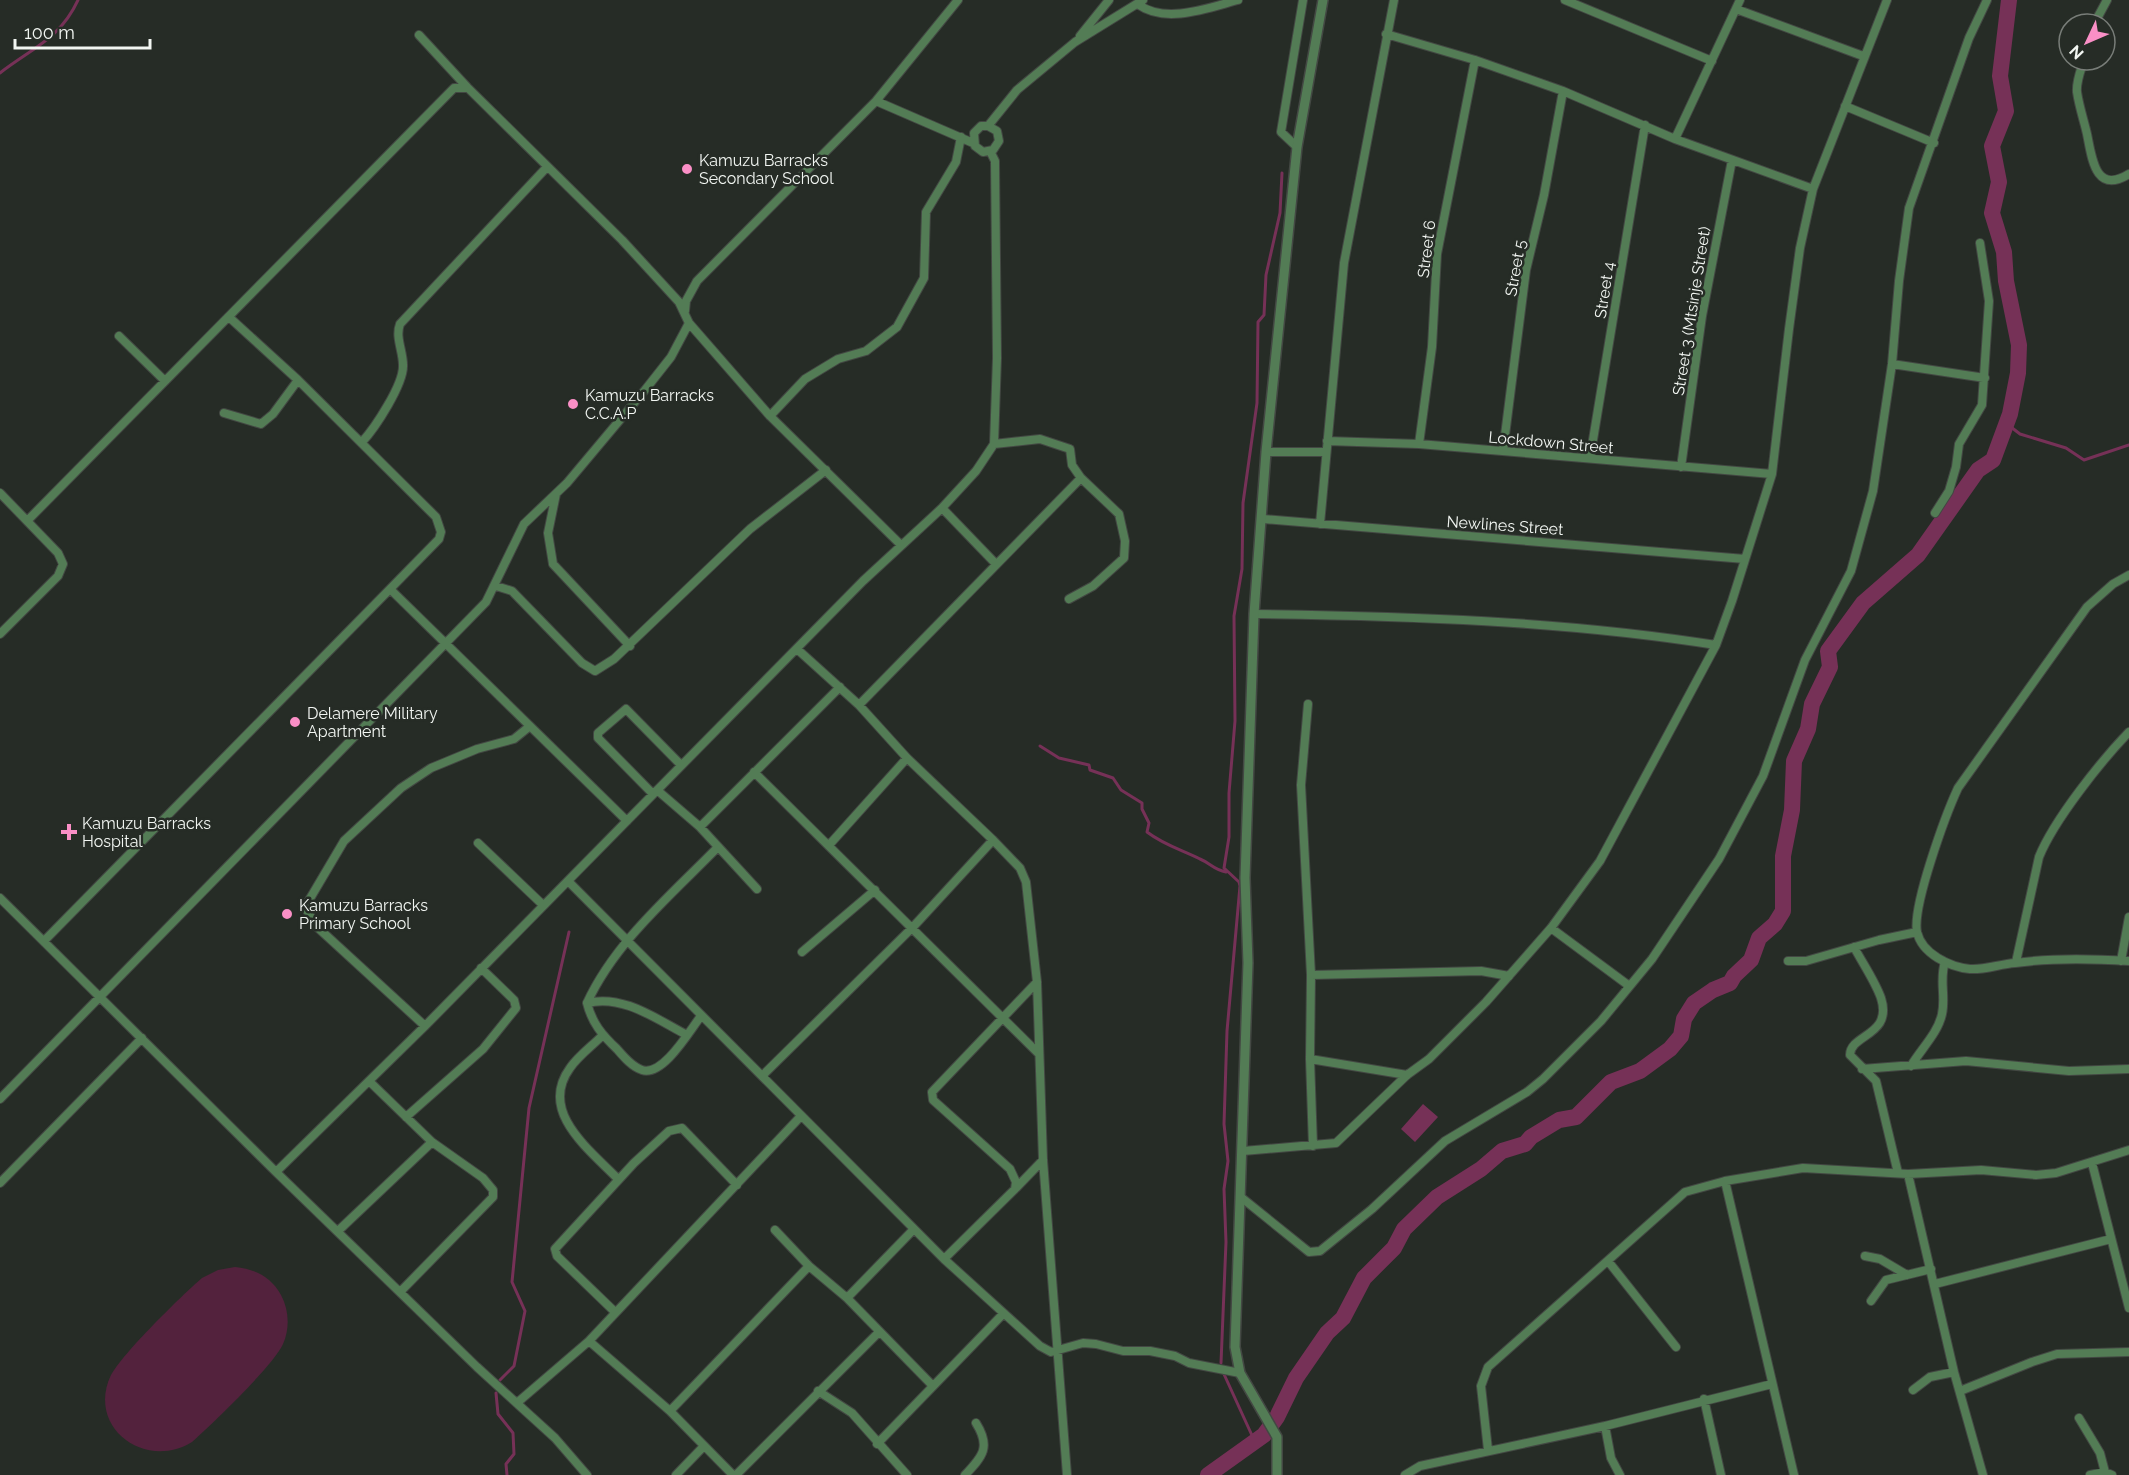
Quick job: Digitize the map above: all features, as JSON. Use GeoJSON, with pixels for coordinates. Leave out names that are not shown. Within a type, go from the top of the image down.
{"type":"FeatureCollection","features":[{"type":"Feature","properties":{"kind":"street"},"geometry":{"type":"LineString","coordinates":[[685,313],[686,301],[697,281],[876,101],[958,0]]}},
{"type":"Feature","properties":{"kind":"street"},"geometry":{"type":"LineString","coordinates":[[1075,42],[1109,0]]}},
{"type":"Feature","properties":{"kind":"street"},"geometry":{"type":"LineString","coordinates":[[974,143],[976,130],[988,126],[1017,90],[1075,42],[1141,2],[1148,12],[1167,14],[1198,11],[1238,0]]}},
{"type":"Feature","properties":{"kind":"street"},"geometry":{"type":"LineString","coordinates":[[1297,147],[1281,132],[1303,0]]}},
{"type":"Feature","properties":{"kind":"street"},"geometry":{"type":"LineString","coordinates":[[1277,1475],[1277,1437],[1240,1373],[1235,1347],[1242,1198],[1248,963],[1245,878],[1254,614],[1263,519],[1266,452],[1297,147],[1323,0]]}},
{"type":"Feature","properties":{"kind":"street"},"geometry":{"type":"LineString","coordinates":[[1320,524],[1344,263],[1394,0]]}},
{"type":"Feature","properties":{"kind":"street"},"geometry":{"type":"LineString","coordinates":[[1565,0],[1712,61]]}},
{"type":"Feature","properties":{"kind":"street"},"geometry":{"type":"LineString","coordinates":[[1675,139],[1740,0]]}},
{"type":"Feature","properties":{"kind":"street"},"geometry":{"type":"LineString","coordinates":[[1243,1151],[1336,1143],[1407,1075],[1429,1059],[1509,976],[1551,928],[1600,861],[1716,645],[1745,560],[1772,474],[1790,318],[1813,189],[1863,56],[1887,0]]}},
{"type":"Feature","properties":{"kind":"street"},"geometry":{"type":"LineString","coordinates":[[1242,1198],[1309,1252],[1317,1253],[1372,1209],[1445,1141],[1527,1092],[1543,1078],[1601,1021],[1669,934],[1719,859],[1763,776],[1805,660],[1851,571],[1873,491],[1892,364],[1899,281],[1909,208],[1934,143],[1969,38],[1987,0]]}},
{"type":"Feature","properties":{"kind":"street"},"geometry":{"type":"LineString","coordinates":[[1736,9],[1863,56]]}},
{"type":"Feature","properties":{"kind":"street"},"geometry":{"type":"LineString","coordinates":[[1386,34],[1563,90],[1675,139],[1813,189]]}},
{"type":"Feature","properties":{"kind":"street"},"geometry":{"type":"LineString","coordinates":[[419,35],[468,88],[622,240],[679,302],[689,323],[770,416],[901,545]]}},
{"type":"Feature","properties":{"kind":"street","name":"Street 6"},"geometry":{"type":"LineString","coordinates":[[1419,444],[1432,347],[1437,254],[1474,60]]}},
{"type":"Feature","properties":{"kind":"street"},"geometry":{"type":"LineString","coordinates":[[2081,72],[2077,92],[2093,166],[2102,177],[2109,180],[2116,181],[2129,174]]}},
{"type":"Feature","properties":{"kind":"street"},"geometry":{"type":"LineString","coordinates":[[28,520],[230,318],[443,98],[454,88],[468,88]]}},
{"type":"Feature","properties":{"kind":"street","name":"Street 5"},"geometry":{"type":"LineString","coordinates":[[1503,451],[1526,270],[1544,195],[1563,90]]}},
{"type":"Feature","properties":{"kind":"street"},"geometry":{"type":"LineString","coordinates":[[876,101],[974,143],[980,151],[990,151],[996,147],[999,138],[994,129],[988,126]]}},
{"type":"Feature","properties":{"kind":"street"},"geometry":{"type":"LineString","coordinates":[[1845,106],[1934,143]]}},
{"type":"Feature","properties":{"kind":"street","name":"Street 4"},"geometry":{"type":"LineString","coordinates":[[1590,458],[1645,125]]}},
{"type":"Feature","properties":{"kind":"street"},"geometry":{"type":"LineString","coordinates":[[770,416],[805,379],[838,359],[866,351],[897,327],[924,278],[926,212],[956,162],[961,137]]}},
{"type":"Feature","properties":{"kind":"street"},"geometry":{"type":"LineString","coordinates":[[276,1172],[425,1026],[681,765],[972,476],[994,444],[997,280],[995,161],[990,151]]}},
{"type":"Feature","properties":{"kind":"street","name":"Street 3 (Mtsinje Street)"},"geometry":{"type":"LineString","coordinates":[[1681,467],[1702,316],[1731,160]]}},
{"type":"Feature","properties":{"kind":"street"},"geometry":{"type":"LineString","coordinates":[[362,442],[381,419],[403,369],[398,331],[400,324],[547,167]]}},
{"type":"Feature","properties":{"kind":"street"},"geometry":{"type":"LineString","coordinates":[[1935,513],[1949,491],[1956,467],[1959,444],[1982,405],[1989,301],[1980,243]]}},
{"type":"Feature","properties":{"kind":"street"},"geometry":{"type":"LineString","coordinates":[[44,941],[439,539],[440,525],[436,517],[298,380],[230,318]]}},
{"type":"Feature","properties":{"kind":"street"},"geometry":{"type":"LineString","coordinates":[[0,1099],[486,602],[496,586],[501,570],[524,524],[556,494],[659,373],[680,342],[689,323]]}},
{"type":"Feature","properties":{"kind":"street"},"geometry":{"type":"LineString","coordinates":[[119,336],[165,381]]}},
{"type":"Feature","properties":{"kind":"street"},"geometry":{"type":"LineString","coordinates":[[1892,364],[1985,378]]}},
{"type":"Feature","properties":{"kind":"street"},"geometry":{"type":"LineString","coordinates":[[224,413],[261,424],[273,414],[298,380]]}},
{"type":"Feature","properties":{"kind":"street"},"geometry":{"type":"LineString","coordinates":[[994,444],[1040,439],[1070,449],[1072,465],[1081,478],[1119,514],[1126,553],[1124,558],[1093,586],[1069,599]]}},
{"type":"Feature","properties":{"kind":"street","name":"Lockdown Street"},"geometry":{"type":"LineString","coordinates":[[1327,441],[1419,444],[1772,474]]}},
{"type":"Feature","properties":{"kind":"street"},"geometry":{"type":"LineString","coordinates":[[1266,452],[1326,452]]}},
{"type":"Feature","properties":{"kind":"street"},"geometry":{"type":"LineString","coordinates":[[496,586],[512,591],[590,670],[604,668],[630,646],[750,529],[826,470]]}},
{"type":"Feature","properties":{"kind":"street"},"geometry":{"type":"LineString","coordinates":[[860,705],[1081,478]]}},
{"type":"Feature","properties":{"kind":"street"},"geometry":{"type":"LineString","coordinates":[[0,494],[58,553],[62,569],[0,634]]}},
{"type":"Feature","properties":{"kind":"street"},"geometry":{"type":"LineString","coordinates":[[556,494],[548,533],[553,564],[630,646]]}},
{"type":"Feature","properties":{"kind":"street"},"geometry":{"type":"LineString","coordinates":[[942,508],[996,564]]}},
{"type":"Feature","properties":{"kind":"street","name":"Newlines Street"},"geometry":{"type":"LineString","coordinates":[[1263,519],[1745,560]]}},
{"type":"Feature","properties":{"kind":"street"},"geometry":{"type":"LineString","coordinates":[[2129,575],[2106,589],[2088,607],[1958,788],[1946,812],[1928,871],[1917,916],[1917,932],[1924,945],[1945,962],[1973,969],[2016,962],[2125,961],[2129,917]]}},
{"type":"Feature","properties":{"kind":"street"},"geometry":{"type":"LineString","coordinates":[[390,589],[627,821]]}},
{"type":"Feature","properties":{"kind":"street"},"geometry":{"type":"LineString","coordinates":[[1254,614],[1364,615],[1579,628],[1651,634],[1716,645]]}},
{"type":"Feature","properties":{"kind":"street"},"geometry":{"type":"LineString","coordinates":[[797,649],[860,705],[908,758],[993,840],[1020,868],[1026,882],[1037,982],[1043,1160],[1067,1475]]}},
{"type":"Feature","properties":{"kind":"street"},"geometry":{"type":"LineString","coordinates":[[700,828],[840,687]]}},
{"type":"Feature","properties":{"kind":"street"},"geometry":{"type":"LineString","coordinates":[[1308,704],[1301,785],[1311,975],[1310,1059],[1313,1146]]}},
{"type":"Feature","properties":{"kind":"street"},"geometry":{"type":"LineString","coordinates":[[681,765],[626,709],[598,733],[598,738],[655,792],[700,828],[757,889]]}},
{"type":"Feature","properties":{"kind":"street"},"geometry":{"type":"LineString","coordinates":[[425,1026],[316,926],[305,907],[344,840],[401,788],[431,768],[477,749],[514,739],[530,726]]}},
{"type":"Feature","properties":{"kind":"street"},"geometry":{"type":"LineString","coordinates":[[2016,962],[2045,843],[2078,796],[2129,732]]}},
{"type":"Feature","properties":{"kind":"street"},"geometry":{"type":"LineString","coordinates":[[830,844],[908,758]]}},
{"type":"Feature","properties":{"kind":"street"},"geometry":{"type":"LineString","coordinates":[[754,772],[830,844],[1039,1054]]}},
{"type":"Feature","properties":{"kind":"street"},"geometry":{"type":"LineString","coordinates":[[763,1075],[913,927],[993,840]]}},
{"type":"Feature","properties":{"kind":"street"},"geometry":{"type":"LineString","coordinates":[[478,843],[543,905]]}},
{"type":"Feature","properties":{"kind":"street"},"geometry":{"type":"LineString","coordinates":[[701,1016],[674,1053],[650,1071],[636,1066],[603,1035],[591,1019],[588,1003],[596,984],[629,941],[717,848]]}},
{"type":"Feature","properties":{"kind":"street"},"geometry":{"type":"LineString","coordinates":[[568,881],[944,1259],[1045,1350],[1058,1350],[1083,1343],[1123,1351],[1150,1351],[1175,1356],[1189,1364],[1240,1373]]}},
{"type":"Feature","properties":{"kind":"street"},"geometry":{"type":"LineString","coordinates":[[802,952],[874,890]]}},
{"type":"Feature","properties":{"kind":"street"},"geometry":{"type":"LineString","coordinates":[[0,898],[102,996],[276,1172],[477,1367],[518,1402],[587,1475]]}},
{"type":"Feature","properties":{"kind":"street"},"geometry":{"type":"LineString","coordinates":[[1551,928],[1628,985]]}},
{"type":"Feature","properties":{"kind":"street"},"geometry":{"type":"LineString","coordinates":[[1788,961],[1806,961],[1917,932]]}},
{"type":"Feature","properties":{"kind":"street"},"geometry":{"type":"LineString","coordinates":[[1854,947],[1881,999],[1883,1012],[1881,1021],[1873,1032],[1850,1050],[1850,1055],[1876,1081],[1881,1094],[1898,1173]]}},
{"type":"Feature","properties":{"kind":"street"},"geometry":{"type":"LineString","coordinates":[[1911,1066],[1938,1024],[1942,1013],[1942,971],[1945,962]]}},
{"type":"Feature","properties":{"kind":"street"},"geometry":{"type":"LineString","coordinates":[[406,1118],[483,1049],[516,1008],[514,1000],[481,968]]}},
{"type":"Feature","properties":{"kind":"street"},"geometry":{"type":"LineString","coordinates":[[1311,975],[1481,971],[1509,976]]}},
{"type":"Feature","properties":{"kind":"street"},"geometry":{"type":"LineString","coordinates":[[1015,1189],[1016,1182],[1010,1169],[931,1096],[1002,1016],[1037,982]]}},
{"type":"Feature","properties":{"kind":"street"},"geometry":{"type":"LineString","coordinates":[[588,1003],[604,999],[623,1003],[687,1035]]}},
{"type":"Feature","properties":{"kind":"street"},"geometry":{"type":"LineString","coordinates":[[603,1035],[568,1070],[562,1085],[560,1101],[567,1125],[618,1179]]}},
{"type":"Feature","properties":{"kind":"street"},"geometry":{"type":"LineString","coordinates":[[0,1183],[142,1038]]}},
{"type":"Feature","properties":{"kind":"street"},"geometry":{"type":"LineString","coordinates":[[1310,1059],[1407,1075]]}},
{"type":"Feature","properties":{"kind":"street"},"geometry":{"type":"LineString","coordinates":[[1862,1069],[1966,1061],[2069,1071],[2129,1069]]}},
{"type":"Feature","properties":{"kind":"street"},"geometry":{"type":"LineString","coordinates":[[369,1081],[432,1142],[490,1184],[493,1197],[401,1291]]}},
{"type":"Feature","properties":{"kind":"street"},"geometry":{"type":"LineString","coordinates":[[518,1402],[589,1341],[801,1116]]}},
{"type":"Feature","properties":{"kind":"street"},"geometry":{"type":"LineString","coordinates":[[615,1312],[557,1256],[555,1249],[618,1179],[669,1131],[682,1128],[738,1185]]}},
{"type":"Feature","properties":{"kind":"street"},"geometry":{"type":"LineString","coordinates":[[338,1231],[432,1142]]}},
{"type":"Feature","properties":{"kind":"street"},"geometry":{"type":"LineString","coordinates":[[1488,1450],[1481,1386],[1488,1367],[1685,1192],[1725,1181],[1803,1168],[1908,1174],[1988,1170],[2036,1175],[2056,1173],[2129,1150]]}},
{"type":"Feature","properties":{"kind":"street"},"geometry":{"type":"LineString","coordinates":[[944,1259],[1043,1160]]}},
{"type":"Feature","properties":{"kind":"street"},"geometry":{"type":"LineString","coordinates":[[2092,1163],[2129,1308]]}},
{"type":"Feature","properties":{"kind":"street"},"geometry":{"type":"LineString","coordinates":[[1908,1174],[1954,1372],[1983,1475]]}},
{"type":"Feature","properties":{"kind":"street"},"geometry":{"type":"LineString","coordinates":[[1725,1181],[1794,1475]]}},
{"type":"Feature","properties":{"kind":"street"},"geometry":{"type":"LineString","coordinates":[[847,1298],[914,1229]]}},
{"type":"Feature","properties":{"kind":"street"},"geometry":{"type":"LineString","coordinates":[[775,1230],[809,1266],[847,1298],[933,1386]]}},
{"type":"Feature","properties":{"kind":"street"},"geometry":{"type":"LineString","coordinates":[[1935,1284],[2111,1239]]}},
{"type":"Feature","properties":{"kind":"street"},"geometry":{"type":"LineString","coordinates":[[1865,1256],[1880,1259],[1907,1275]]}},
{"type":"Feature","properties":{"kind":"street"},"geometry":{"type":"LineString","coordinates":[[1608,1261],[1676,1347]]}},
{"type":"Feature","properties":{"kind":"street"},"geometry":{"type":"LineString","coordinates":[[670,1411],[809,1266]]}},
{"type":"Feature","properties":{"kind":"street"},"geometry":{"type":"LineString","coordinates":[[1871,1301],[1886,1280],[1931,1269]]}},
{"type":"Feature","properties":{"kind":"street"},"geometry":{"type":"LineString","coordinates":[[877,1444],[1003,1314]]}},
{"type":"Feature","properties":{"kind":"street"},"geometry":{"type":"LineString","coordinates":[[589,1341],[670,1411],[735,1475],[879,1333]]}},
{"type":"Feature","properties":{"kind":"street"},"geometry":{"type":"LineString","coordinates":[[1960,1391],[2057,1354],[2129,1352]]}},
{"type":"Feature","properties":{"kind":"street"},"geometry":{"type":"LineString","coordinates":[[1913,1390],[1930,1377],[1954,1372]]}},
{"type":"Feature","properties":{"kind":"street"},"geometry":{"type":"LineString","coordinates":[[1405,1475],[1420,1466],[1605,1426],[1704,1399],[1772,1384]]}},
{"type":"Feature","properties":{"kind":"street"},"geometry":{"type":"LineString","coordinates":[[818,1391],[852,1413],[905,1474]]}},
{"type":"Feature","properties":{"kind":"street"},"geometry":{"type":"LineString","coordinates":[[1704,1399],[1721,1475]]}},
{"type":"Feature","properties":{"kind":"street"},"geometry":{"type":"LineString","coordinates":[[2079,1418],[2109,1473],[2090,1475]]}},
{"type":"Feature","properties":{"kind":"street"},"geometry":{"type":"LineString","coordinates":[[965,1475],[977,1463],[984,1450],[984,1435],[976,1423]]}},
{"type":"Feature","properties":{"kind":"street"},"geometry":{"type":"LineString","coordinates":[[1605,1426],[1611,1458],[1620,1475]]}},
{"type":"Feature","properties":{"kind":"street"},"geometry":{"type":"LineString","coordinates":[[676,1475],[704,1446]]}},
{"type":"Feature","properties":{"kind":"shaded area"},"geometry":{"type":"Polygon","coordinates":[[[1423,1104],[1438,1117],[1415,1142],[1401,1129],[1423,1104]]]}},
{"type":"Feature","properties":{"kind":"shaded area"},"geometry":{"type":"Polygon","coordinates":[[[235,1267],[262,1275],[281,1295],[286,1307],[288,1325],[283,1344],[277,1354],[241,1394],[192,1442],[174,1450],[156,1451],[139,1447],[124,1439],[113,1427],[106,1411],[105,1394],[111,1375],[139,1340],[202,1278],[218,1270],[235,1267]]]}},
{"type":"Feature","properties":{"kind":"waterway"},"geometry":{"type":"LineString","coordinates":[[0,73],[54,34],[78,0]]}},
{"type":"Feature","properties":{"kind":"waterway"},"geometry":{"type":"LineString","coordinates":[[1208,1475],[1264,1435],[1277,1417],[1296,1378],[1327,1333],[1343,1318],[1364,1278],[1394,1248],[1404,1229],[1437,1197],[1481,1169],[1502,1151],[1525,1144],[1531,1137],[1559,1120],[1576,1117],[1611,1082],[1640,1071],[1670,1049],[1681,1036],[1684,1019],[1694,1003],[1713,990],[1730,983],[1751,960],[1759,938],[1775,924],[1783,911],[1783,856],[1792,810],[1794,761],[1808,729],[1812,704],[1830,667],[1828,651],[1863,603],[1918,555],[1978,470],[1993,460],[2010,414],[2018,373],[2019,345],[2006,281],[2004,252],[1992,213],[1999,182],[1992,146],[2006,111],[2000,76],[2009,0]]}},
{"type":"Feature","properties":{"kind":"waterway"},"geometry":{"type":"LineString","coordinates":[[1221,1363],[1226,1242],[1224,1189],[1228,1161],[1224,1124],[1227,1031],[1240,886],[1239,882],[1224,868],[1229,837],[1229,793],[1235,721],[1234,616],[1242,569],[1243,503],[1257,403],[1258,322],[1264,315],[1266,275],[1280,213],[1282,173]]}},
{"type":"Feature","properties":{"kind":"waterway"},"geometry":{"type":"LineString","coordinates":[[2007,424],[2020,434],[2066,448],[2084,460],[2129,445]]}},
{"type":"Feature","properties":{"kind":"waterway"},"geometry":{"type":"LineString","coordinates":[[1040,746],[1059,758],[1089,765],[1090,770],[1113,778],[1121,790],[1142,803],[1142,809],[1149,823],[1147,832],[1153,837],[1226,872]]}},
{"type":"Feature","properties":{"kind":"waterway"},"geometry":{"type":"LineString","coordinates":[[500,1380],[514,1366],[525,1311],[512,1282],[529,1108],[569,932]]}},
{"type":"Feature","properties":{"kind":"waterway"},"geometry":{"type":"LineString","coordinates":[[1223,1372],[1255,1442]]}},
{"type":"Feature","properties":{"kind":"waterway"},"geometry":{"type":"LineString","coordinates":[[496,1393],[498,1414],[513,1433],[514,1454],[506,1464],[507,1475]]}},
{"type":"Feature","properties":{"kind":"place","name":"Kamuzu Barracks Secondary School"},"geometry":{"type":"Point","coordinates":[687,169]}},
{"type":"Feature","properties":{"kind":"place","name":"Kamuzu Barracks C.C.A.P"},"geometry":{"type":"Point","coordinates":[573,404]}},
{"type":"Feature","properties":{"kind":"place","name":"Delamere Military Apartment"},"geometry":{"type":"Point","coordinates":[295,722]}},
{"type":"Feature","properties":{"kind":"place","name":"Kamuzu Barracks Hospital"},"geometry":{"type":"Point","coordinates":[69,832]}},
{"type":"Feature","properties":{"kind":"place","name":"Kamuzu Barracks Primary School"},"geometry":{"type":"Point","coordinates":[287,914]}}]}
